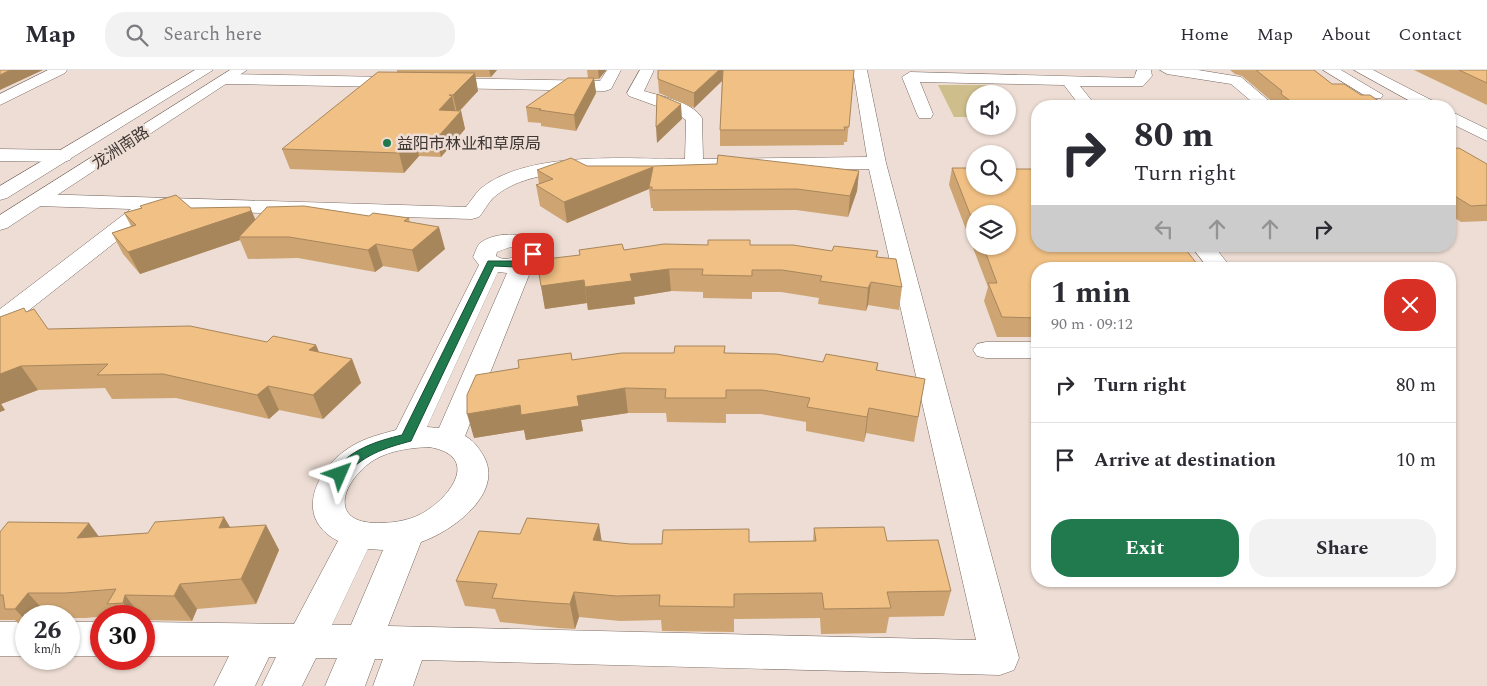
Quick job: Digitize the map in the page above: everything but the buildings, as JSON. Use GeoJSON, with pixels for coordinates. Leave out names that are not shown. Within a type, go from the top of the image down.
{"type":"FeatureCollection","features":[{"type":"Feature","properties":{"kind":"street"},"geometry":{"type":"LineString","coordinates":[[0,100],[60,70]]}},
{"type":"Feature","properties":{"kind":"street","name":"龙洲南路"},"geometry":{"type":"LineString","coordinates":[[0,194],[206,70]]}},
{"type":"Feature","properties":{"kind":"street"},"geometry":{"type":"LineString","coordinates":[[302,81],[317,70]]}},
{"type":"Feature","properties":{"kind":"street"},"geometry":{"type":"LineString","coordinates":[[233,75],[302,81],[605,86],[614,70]]}},
{"type":"Feature","properties":{"kind":"street"},"geometry":{"type":"LineString","coordinates":[[647,70],[635,93],[682,108],[694,118],[694,164]]}},
{"type":"Feature","properties":{"kind":"street"},"geometry":{"type":"LineString","coordinates":[[155,640],[363,641],[1000,658],[877,163],[860,70]]}},
{"type":"Feature","properties":{"kind":"street"},"geometry":{"type":"LineString","coordinates":[[925,114],[909,74],[1138,83],[1144,76],[1144,70]]}},
{"type":"Feature","properties":{"kind":"street"},"geometry":{"type":"LineString","coordinates":[[1166,70],[1236,80],[1260,100]]}},
{"type":"Feature","properties":{"kind":"street"},"geometry":{"type":"LineString","coordinates":[[1330,70],[1384,100]]}},
{"type":"Feature","properties":{"kind":"street"},"geometry":{"type":"LineString","coordinates":[[1361,70],[1419,100]]}},
{"type":"Feature","properties":{"kind":"street","name":"龙洲南路"},"geometry":{"type":"LineString","coordinates":[[0,224],[233,75]]}},
{"type":"Feature","properties":{"kind":"street"},"geometry":{"type":"LineString","coordinates":[[1068,81],[1083,100]]}},
{"type":"Feature","properties":{"kind":"street"},"geometry":{"type":"LineString","coordinates":[[1456,119],[1487,136]]}},
{"type":"Feature","properties":{"kind":"street"},"geometry":{"type":"LineString","coordinates":[[1456,136],[1487,136]]}},
{"type":"Feature","properties":{"kind":"street"},"geometry":{"type":"LineString","coordinates":[[0,155],[63,156]]}},
{"type":"Feature","properties":{"kind":"street"},"geometry":{"type":"LineString","coordinates":[[472,213],[486,194],[502,184],[533,172],[571,165],[877,163]]}},
{"type":"Feature","properties":{"kind":"street"},"geometry":{"type":"LineString","coordinates":[[37,200],[472,213]]}},
{"type":"Feature","properties":{"kind":"street"},"geometry":{"type":"LineString","coordinates":[[0,321],[152,203]]}},
{"type":"Feature","properties":{"kind":"street"},"geometry":{"type":"LineString","coordinates":[[448,441],[523,262],[507,265],[496,253],[472,213]]}},
{"type":"Feature","properties":{"kind":"street"},"geometry":{"type":"LineString","coordinates":[[1207,252],[1215,262]]}},
{"type":"Feature","properties":{"kind":"street"},"geometry":{"type":"LineString","coordinates":[[407,438],[496,253]]}},
{"type":"Feature","properties":{"kind":"street"},"geometry":{"type":"LineString","coordinates":[[986,350],[1031,350]]}},
{"type":"Feature","properties":{"kind":"street"},"geometry":{"type":"LineString","coordinates":[[429,437],[448,441],[463,449],[472,462],[473,477],[467,493],[452,510],[432,524],[407,534],[381,537],[358,535],[340,527],[330,514],[328,499],[333,482],[346,466],[363,453],[385,443],[407,438],[429,437]]}},
{"type":"Feature","properties":{"kind":"street"},"geometry":{"type":"LineString","coordinates":[[345,686],[407,534]]}},
{"type":"Feature","properties":{"kind":"street"},"geometry":{"type":"LineString","coordinates":[[282,686],[358,535]]}},
{"type":"Feature","properties":{"kind":"street"},"geometry":{"type":"LineString","coordinates":[[0,639],[15,639]]}},
{"type":"Feature","properties":{"kind":"street"},"geometry":{"type":"LineString","coordinates":[[234,686],[258,640]]}},
{"type":"Feature","properties":{"kind":"street"},"geometry":{"type":"LineString","coordinates":[[393,686],[409,643]]}},
{"type":"Feature","properties":{"kind":"shaded area"},"geometry":{"type":"Polygon","coordinates":[[[938,85],[966,85],[966,117],[954,117],[938,85]]]}},
{"type":"Feature","properties":{"kind":"place","name":"益阳市林业和草原局"},"geometry":{"type":"Point","coordinates":[387,143]}},
{"type":"Feature","properties":{"kind":"route"},"geometry":{"type":"LineString","coordinates":[[340,474],[346,466],[363,453],[385,443],[407,438],[491,263],[498,265],[515,264],[523,262],[533,254]]}}]}
